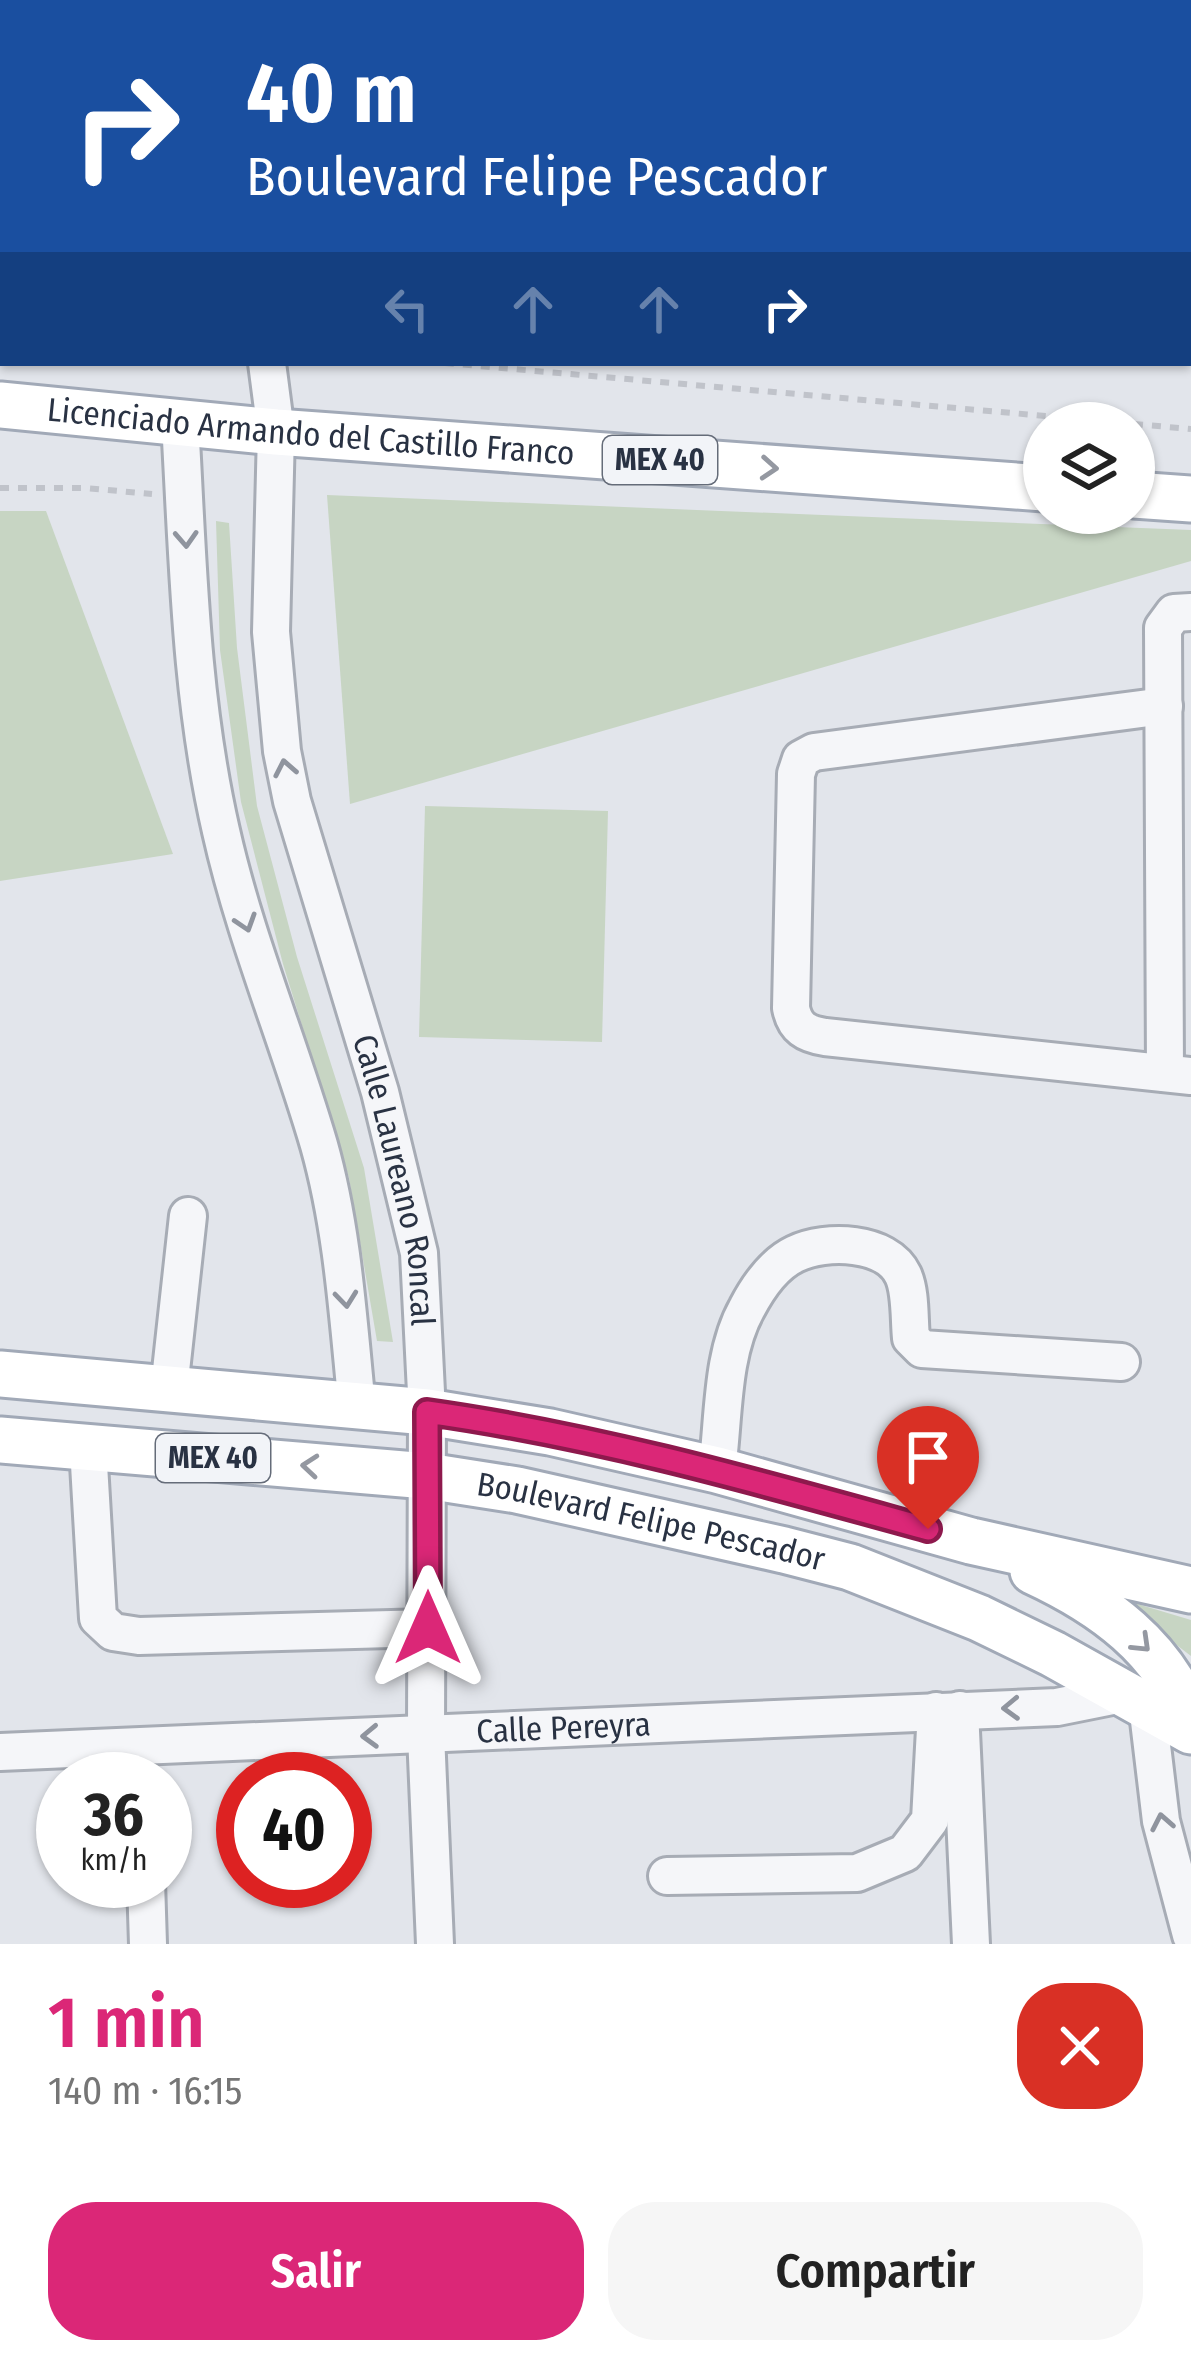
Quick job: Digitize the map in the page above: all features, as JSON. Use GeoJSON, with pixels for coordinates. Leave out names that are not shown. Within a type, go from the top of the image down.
{"type":"FeatureCollection","features":[{"type":"Feature","properties":{"kind":"main road","name":"Licenciado Armando del Castillo Franco"},"geometry":{"type":"LineString","coordinates":[[4,406],[276,432],[1023,486]]}},
{"type":"Feature","properties":{"kind":"main road"},"geometry":{"type":"LineString","coordinates":[[1155,496],[1191,499]]}},
{"type":"Feature","properties":{"kind":"main road","name":"Boulevard Felipe Pescador"},"geometry":{"type":"LineString","coordinates":[[0,1373],[427,1412],[550,1432],[716,1470],[970,1541],[1191,1590]]}},
{"type":"Feature","properties":{"kind":"main road","name":"Boulevard Felipe Pescador"},"geometry":{"type":"LineString","coordinates":[[0,1439],[427,1476],[517,1490],[850,1567],[980,1618],[1191,1727]]}},
{"type":"Feature","properties":{"kind":"main road"},"geometry":{"type":"LineString","coordinates":[[970,1541],[1048,1578],[1126,1628],[1166,1671],[1191,1727]]}},
{"type":"Feature","properties":{"kind":"street","name":"Calle Laureano Roncal"},"geometry":{"type":"LineString","coordinates":[[267,366],[276,432],[271,632],[282,751],[292,801],[410,1208],[424,1306],[426,1733],[435,1944]]}},
{"type":"Feature","properties":{"kind":"street","name":"Calle Laureano Roncal"},"geometry":{"type":"LineString","coordinates":[[180,422],[190,634],[208,768],[239,901],[319,1144],[332,1201],[357,1406]]}},
{"type":"Feature","properties":{"kind":"street"},"geometry":{"type":"LineString","coordinates":[[1164,706],[814,752],[801,759],[796,774],[791,1008],[798,1026],[808,1034],[825,1037],[1178,1075],[1163,628],[1174,613],[1191,612]]}},
{"type":"Feature","properties":{"kind":"street"},"geometry":{"type":"LineString","coordinates":[[169,1389],[188,1216]]}},
{"type":"Feature","properties":{"kind":"street"},"geometry":{"type":"LineString","coordinates":[[716,1470],[738,1327],[755,1292],[777,1265],[797,1252],[832,1246],[883,1252],[906,1279],[911,1338],[922,1349],[1121,1362]]}},
{"type":"Feature","properties":{"kind":"street"},"geometry":{"type":"LineString","coordinates":[[88,1447],[98,1618],[113,1631],[139,1636],[428,1628]]}},
{"type":"Feature","properties":{"kind":"street"},"geometry":{"type":"LineString","coordinates":[[1137,1698],[1161,1821],[1191,1935]]}},
{"type":"Feature","properties":{"kind":"street","name":"Calle Pereyra"},"geometry":{"type":"LineString","coordinates":[[192,1757],[426,1733],[1057,1707],[1137,1698]]}},
{"type":"Feature","properties":{"kind":"street"},"geometry":{"type":"LineString","coordinates":[[667,1876],[857,1873],[905,1853],[930,1820],[948,1710]]}},
{"type":"Feature","properties":{"kind":"street"},"geometry":{"type":"LineString","coordinates":[[948,1710],[971,1944]]}},
{"type":"Feature","properties":{"kind":"street","name":"Calle Pereyra"},"geometry":{"type":"LineString","coordinates":[[0,1752],[36,1755]]}},
{"type":"Feature","properties":{"kind":"street"},"geometry":{"type":"LineString","coordinates":[[147,1908],[148,1944]]}},
{"type":"Feature","properties":{"kind":"path"},"geometry":{"type":"LineString","coordinates":[[479,366],[1023,414]]}},
{"type":"Feature","properties":{"kind":"path"},"geometry":{"type":"LineString","coordinates":[[1155,425],[1191,429]]}},
{"type":"Feature","properties":{"kind":"path"},"geometry":{"type":"LineString","coordinates":[[0,488],[85,488],[184,498]]}},
{"type":"Feature","properties":{"kind":"green space"},"geometry":{"type":"Polygon","coordinates":[[[327,495],[1023,523],[1023,534],[1191,530],[1191,561],[350,804],[327,495]]]}},
{"type":"Feature","properties":{"kind":"green space"},"geometry":{"type":"Polygon","coordinates":[[[0,511],[46,511],[173,854],[0,881],[0,511]]]}},
{"type":"Feature","properties":{"kind":"green space"},"geometry":{"type":"Polygon","coordinates":[[[216,521],[229,523],[237,648],[257,806],[297,957],[364,1168],[393,1342],[377,1341],[349,1178],[283,964],[241,802],[220,650],[216,521]]]}},
{"type":"Feature","properties":{"kind":"green space"},"geometry":{"type":"Polygon","coordinates":[[[425,806],[608,811],[602,1042],[419,1037],[425,806]]]}},
{"type":"Feature","properties":{"kind":"green space"},"geometry":{"type":"Polygon","coordinates":[[[1114,1597],[1191,1620],[1191,1656],[1114,1597]]]}},
{"type":"Feature","properties":{"kind":"route"},"geometry":{"type":"LineString","coordinates":[[428,1628],[427,1412],[627,1449],[928,1529]]}}]}
